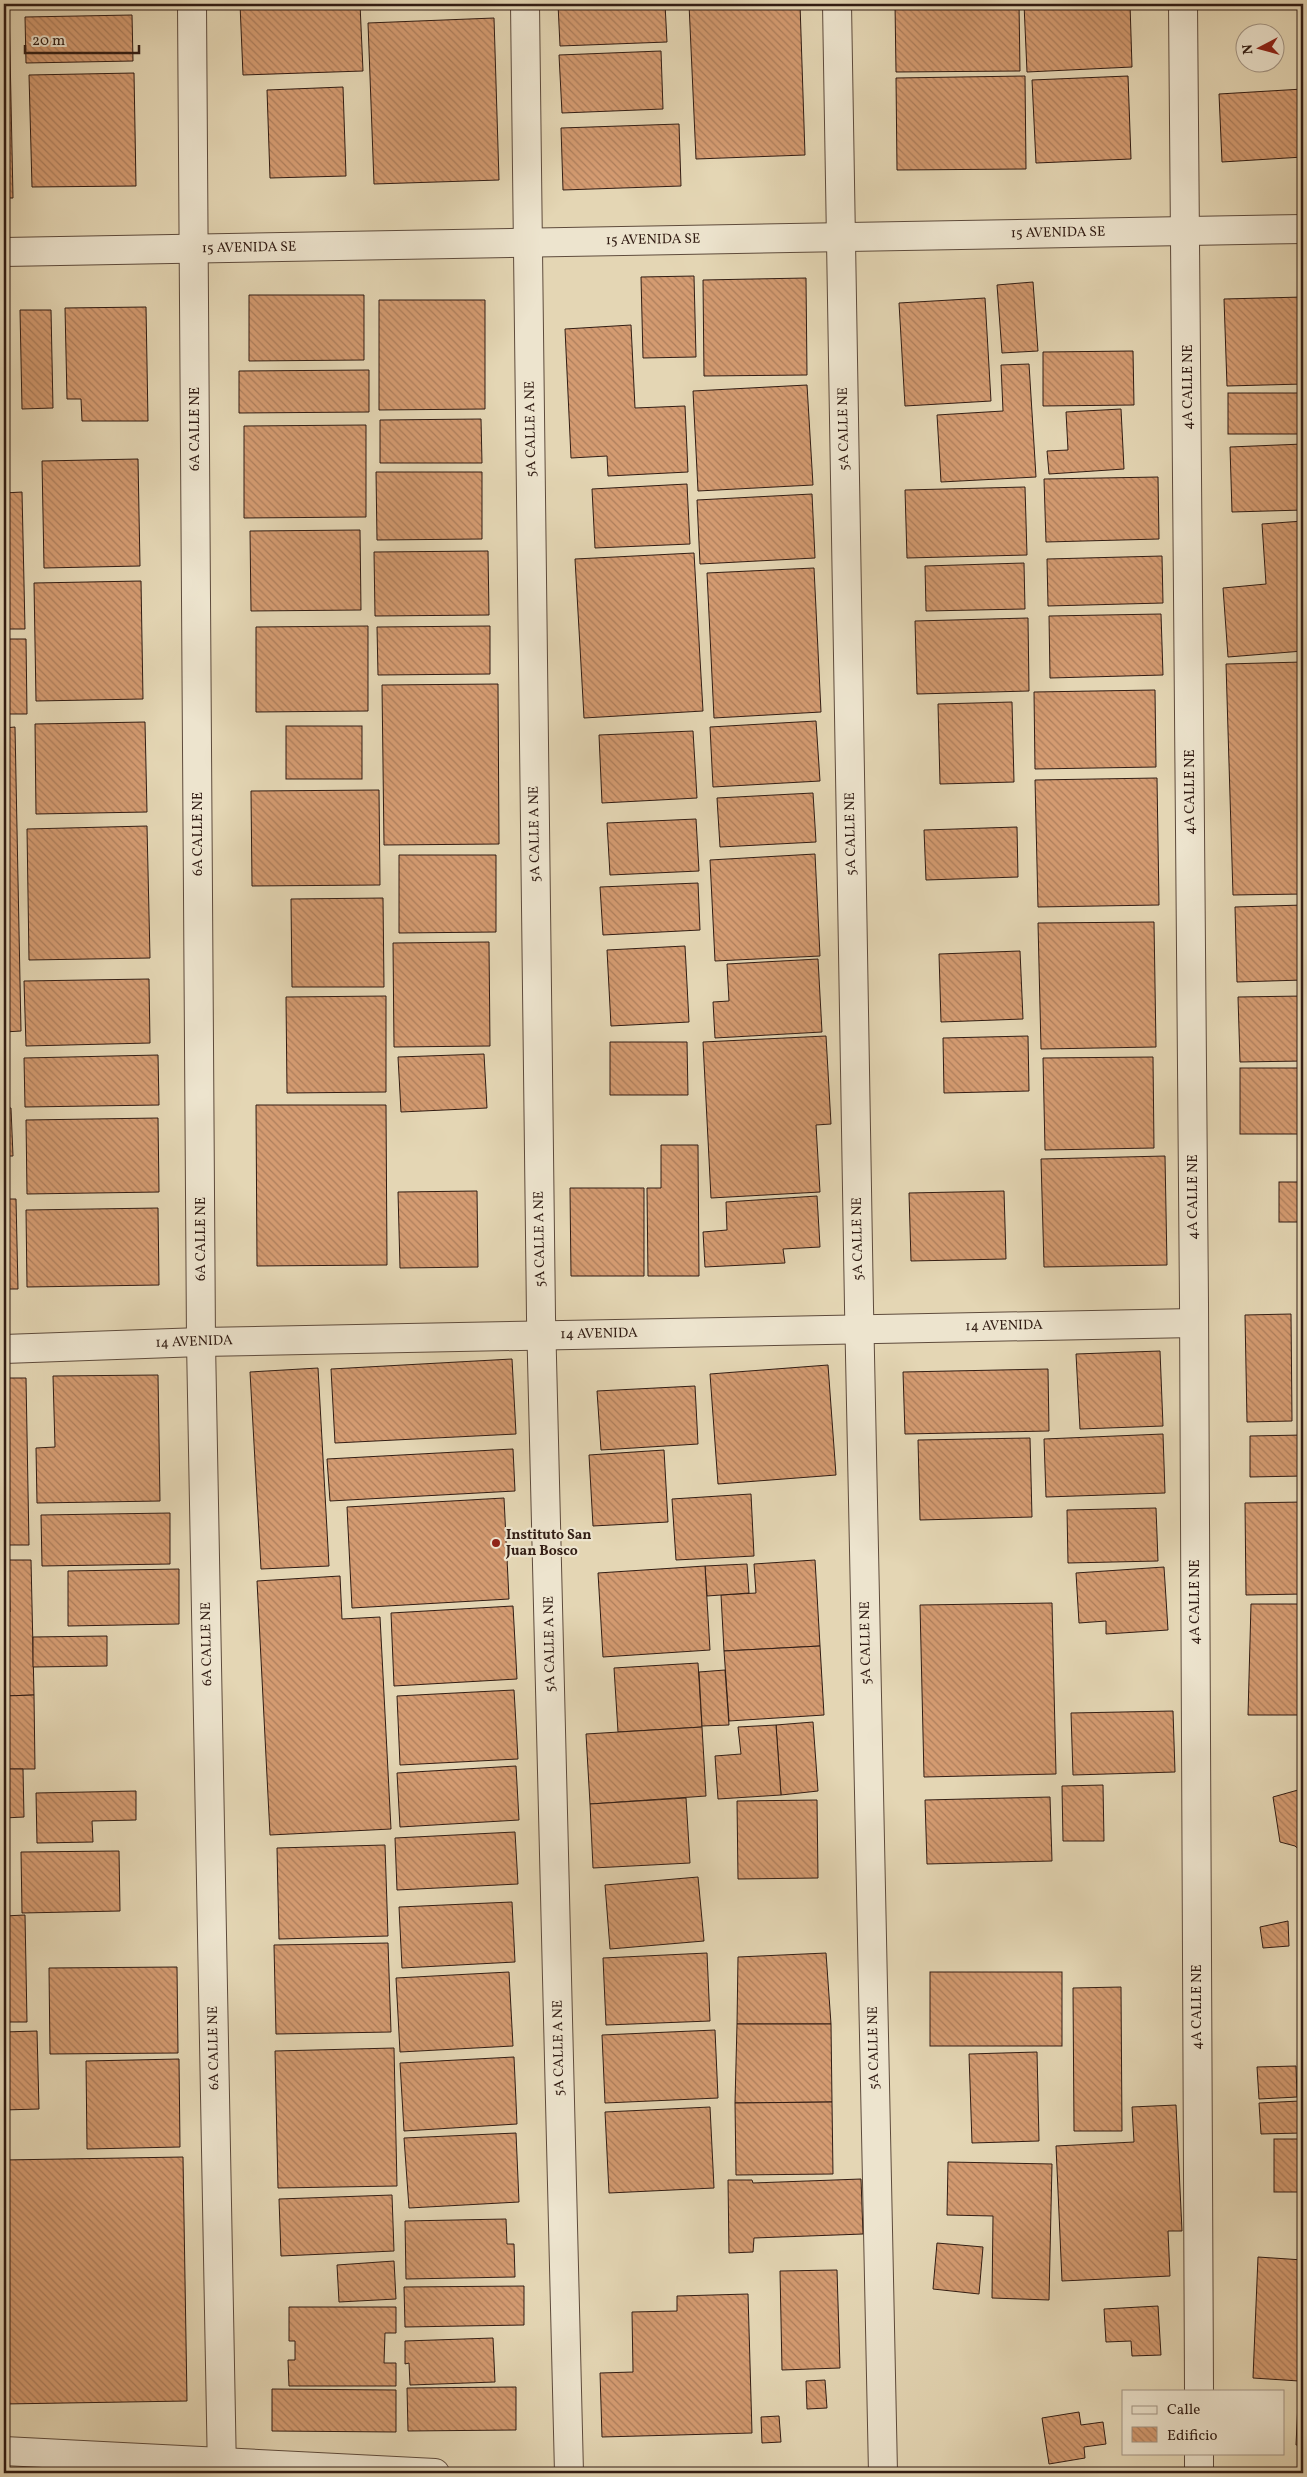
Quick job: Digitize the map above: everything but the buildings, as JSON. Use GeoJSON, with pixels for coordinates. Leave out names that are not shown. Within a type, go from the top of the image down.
{"type":"FeatureCollection","features":[{"type":"Feature","properties":{"kind":"street","name":"6A CALLE NE"},"geometry":{"type":"LineString","coordinates":[[192,4],[201,1342],[222,2467]]}},
{"type":"Feature","properties":{"kind":"street","name":"5A CALLE A NE"},"geometry":{"type":"LineString","coordinates":[[525,4],[543,1335],[569,2473]]}},
{"type":"Feature","properties":{"kind":"street","name":"5A CALLE NE"},"geometry":{"type":"LineString","coordinates":[[837,4],[860,1329],[883,2473]]}},
{"type":"Feature","properties":{"kind":"street","name":"4A CALLE NE"},"geometry":{"type":"LineString","coordinates":[[1183,4],[1194,1323],[1199,2390]]}},
{"type":"Feature","properties":{"kind":"street","name":"15 AVENIDA SE"},"geometry":{"type":"LineString","coordinates":[[4,252],[1303,229]]}},
{"type":"Feature","properties":{"kind":"street","name":"14 AVENIDA"},"geometry":{"type":"LineString","coordinates":[[4,1349],[201,1342],[1194,1323]]}},
{"type":"Feature","properties":{"kind":"street"},"geometry":{"type":"LineString","coordinates":[[4,2451],[222,2467],[435,2473]]}},
{"type":"Feature","properties":{"kind":"street"},"geometry":{"type":"LineString","coordinates":[[1199,2454],[1199,2473]]}},
{"type":"Feature","properties":{"kind":"place","name":"Instituto San Juan Bosco"},"geometry":{"type":"Point","coordinates":[496,1543]}}]}
